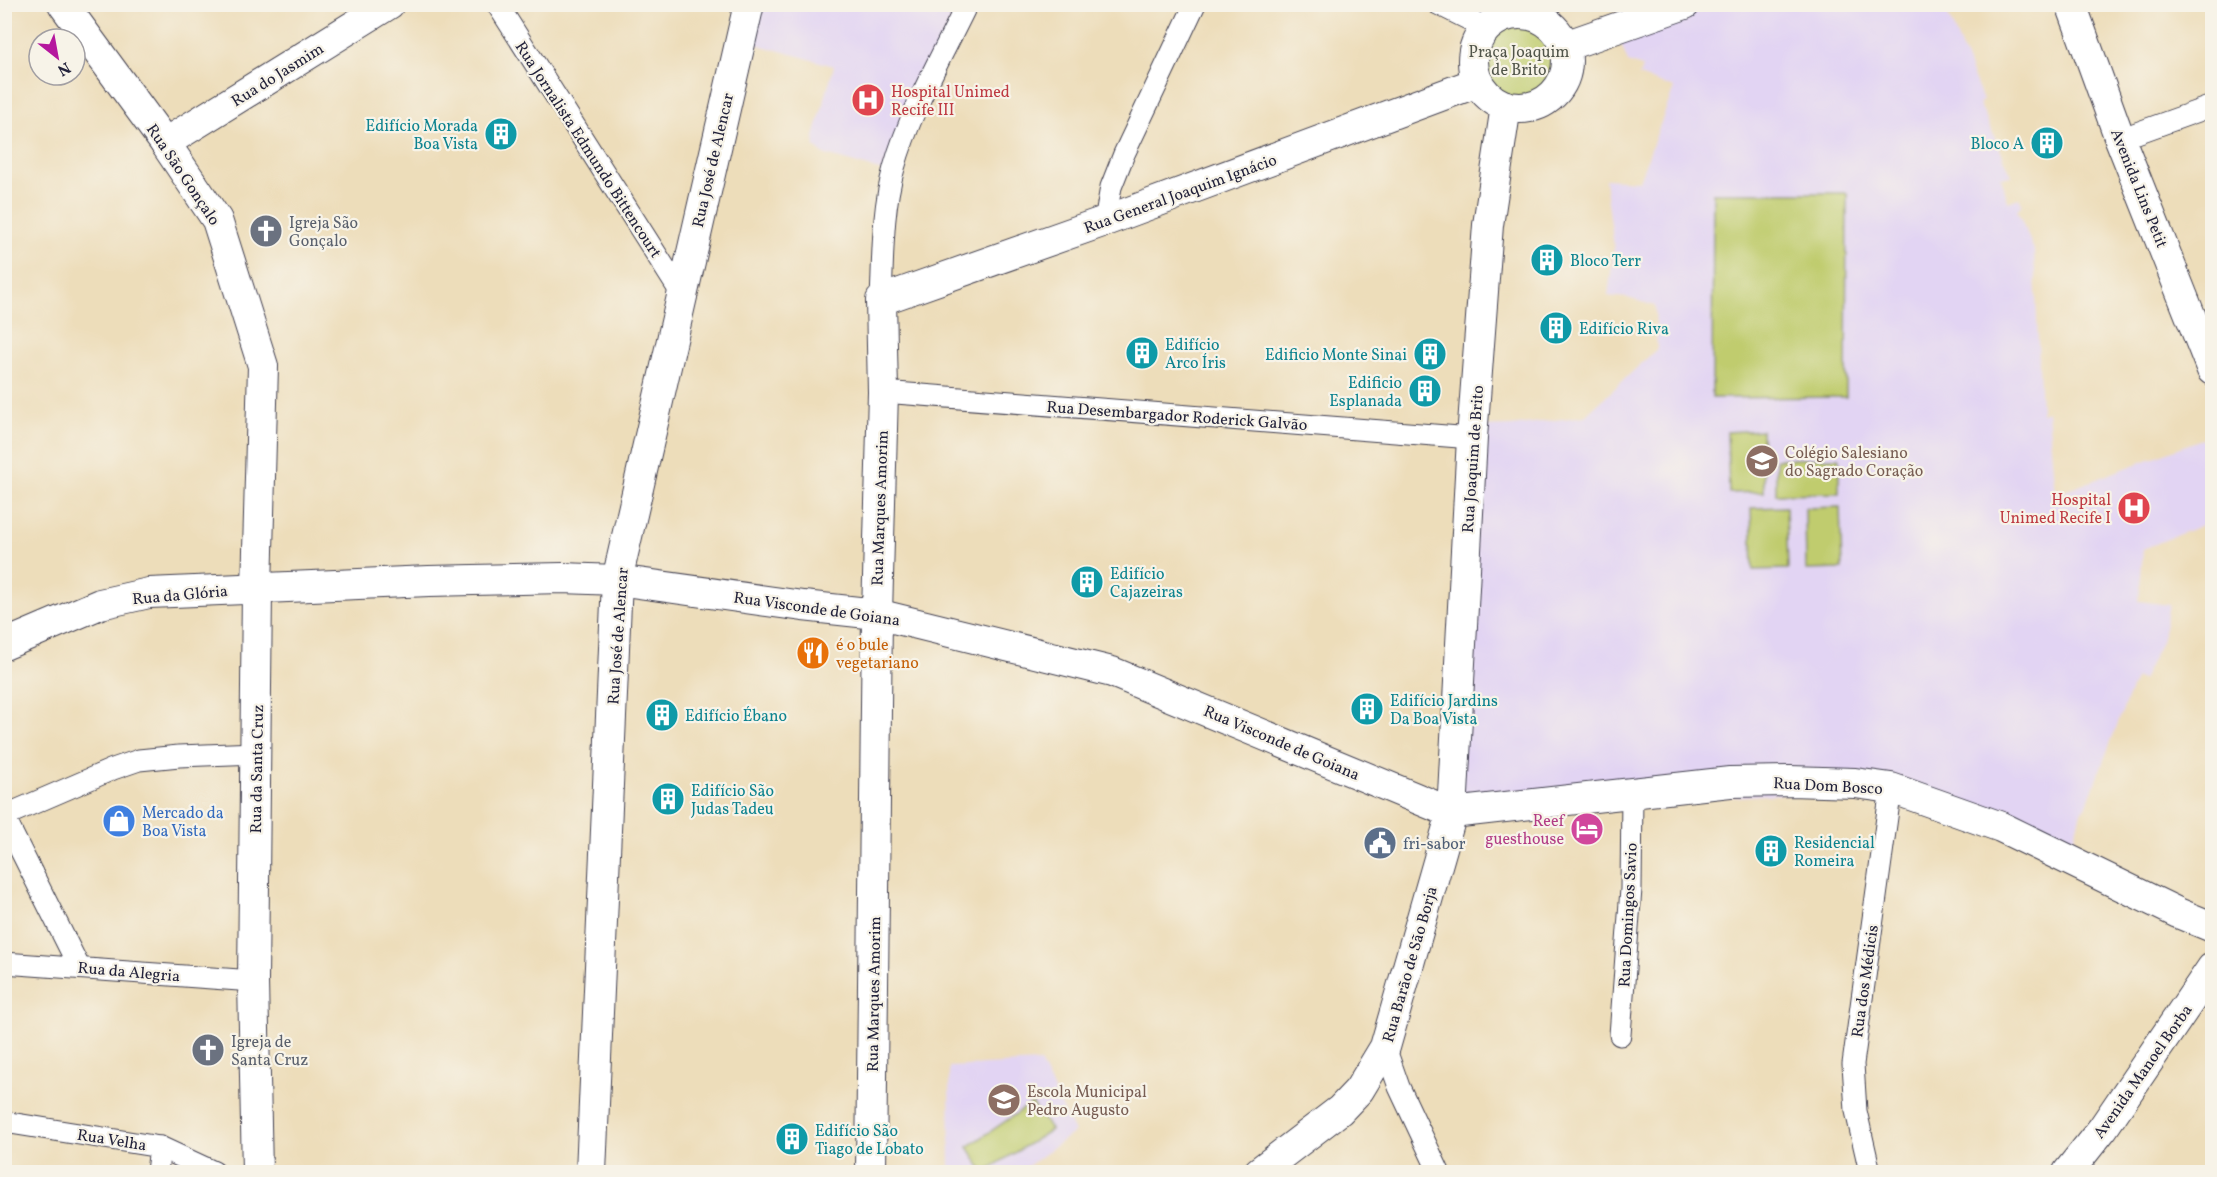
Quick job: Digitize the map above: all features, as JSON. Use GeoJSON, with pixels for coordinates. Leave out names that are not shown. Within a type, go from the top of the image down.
{"type":"FeatureCollection","features":[{"type":"Feature","properties":{"kind":"street","name":"Rua São Gonçalo"},"geometry":{"type":"LineString","coordinates":[[63,4],[165,143],[217,220],[263,366]]}},
{"type":"Feature","properties":{"kind":"street","name":"Rua do Jasmim"},"geometry":{"type":"LineString","coordinates":[[165,143],[389,4]]}},
{"type":"Feature","properties":{"kind":"street","name":"Rua Jornalista Edmundo Bittencourt"},"geometry":{"type":"LineString","coordinates":[[497,4],[681,294]]}},
{"type":"Feature","properties":{"kind":"street","name":"Rua José de Alencar"},"geometry":{"type":"LineString","coordinates":[[591,1173],[617,580],[748,4]]}},
{"type":"Feature","properties":{"kind":"street","name":"Rua Marques Amorim"},"geometry":{"type":"LineString","coordinates":[[871,1173],[877,614],[883,392],[881,300],[886,210],[893,170],[906,130],[966,4]]}},
{"type":"Feature","properties":{"kind":"street"},"geometry":{"type":"LineString","coordinates":[[1105,221],[1112,187],[1124,154],[1195,4]]}},
{"type":"Feature","properties":{"kind":"street"},"geometry":{"type":"LineString","coordinates":[[1438,4],[1486,28]]}},
{"type":"Feature","properties":{"kind":"street"},"geometry":{"type":"LineString","coordinates":[[1565,46],[1685,4]]}},
{"type":"Feature","properties":{"kind":"street","name":"Avenida Lins Petit"},"geometry":{"type":"LineString","coordinates":[[2071,4],[2120,139],[2212,370]]}},
{"type":"Feature","properties":{"kind":"street"},"geometry":{"type":"LineString","coordinates":[[1518,9],[1548,22],[1558,33],[1565,46],[1568,61],[1565,75],[1558,89],[1548,99],[1535,106],[1520,108],[1506,106],[1490,97],[1478,82],[1473,60],[1479,37],[1486,28],[1518,9]]}},
{"type":"Feature","properties":{"kind":"street","name":"Rua General Joaquim Ignácio"},"geometry":{"type":"LineString","coordinates":[[881,300],[1105,221],[1478,82]]}},
{"type":"Feature","properties":{"kind":"street","name":"Rua Joaquim de Brito"},"geometry":{"type":"LineString","coordinates":[[1452,813],[1472,438],[1488,225],[1506,106]]}},
{"type":"Feature","properties":{"kind":"street"},"geometry":{"type":"LineString","coordinates":[[2120,139],[2212,106]]}},
{"type":"Feature","properties":{"kind":"street","name":"Rua da Santa Cruz"},"geometry":{"type":"LineString","coordinates":[[256,1173],[253,981],[257,588],[263,366]]}},
{"type":"Feature","properties":{"kind":"street","name":"Rua Desembargador Roderick Galvão"},"geometry":{"type":"LineString","coordinates":[[883,392],[1472,438]]}},
{"type":"Feature","properties":{"kind":"street","name":"Rua Visconde de Goiana"},"geometry":{"type":"LineString","coordinates":[[257,588],[551,578],[617,580],[877,614],[1112,672],[1452,813]]}},
{"type":"Feature","properties":{"kind":"street","name":"Rua da Glória"},"geometry":{"type":"LineString","coordinates":[[4,645],[100,604],[149,593],[257,588]]}},
{"type":"Feature","properties":{"kind":"street"},"geometry":{"type":"LineString","coordinates":[[79,967],[4,817],[113,769],[139,760],[257,753]]}},
{"type":"Feature","properties":{"kind":"street","name":"Rua Dom Bosco"},"geometry":{"type":"LineString","coordinates":[[1452,813],[1730,782],[1855,783],[1891,788],[2001,827],[2178,913],[2212,927]]}},
{"type":"Feature","properties":{"kind":"street","name":"Rua dos Médicis"},"geometry":{"type":"LineString","coordinates":[[1870,1173],[1856,1111],[1853,1064],[1891,788]]}},
{"type":"Feature","properties":{"kind":"street","name":"Rua Domingos Savio"},"geometry":{"type":"LineString","coordinates":[[1620,1035],[1631,889],[1632,794]]}},
{"type":"Feature","properties":{"kind":"street","name":"Rua Barão de São Borja"},"geometry":{"type":"LineString","coordinates":[[1259,1173],[1340,1110],[1359,1090],[1386,1047],[1452,813]]}},
{"type":"Feature","properties":{"kind":"street","name":"Rua da Alegria"},"geometry":{"type":"LineString","coordinates":[[4,963],[253,981]]}},
{"type":"Feature","properties":{"kind":"street","name":"Avenida Manoel Borba"},"geometry":{"type":"LineString","coordinates":[[2068,1173],[2103,1128],[2211,972]]}},
{"type":"Feature","properties":{"kind":"street"},"geometry":{"type":"LineString","coordinates":[[1386,1047],[1400,1087],[1439,1173]]}},
{"type":"Feature","properties":{"kind":"street","name":"Rua Velha"},"geometry":{"type":"LineString","coordinates":[[4,1122],[160,1147],[214,1173]]}},
{"type":"Feature","properties":{"kind":"street"},"geometry":{"type":"LineString","coordinates":[[157,1173],[160,1147]]}},
{"type":"Feature","properties":{"kind":"shaded area","name":"Hospital Unimed Recife III"},"geometry":{"type":"Polygon","coordinates":[[[952,4],[957,7],[883,171],[823,154],[815,147],[814,137],[834,66],[752,43],[761,5],[952,4]]]}},
{"type":"Feature","properties":{"kind":"shaded area","name":"Colégio Salesiano do Sagrado Coração"},"geometry":{"type":"Polygon","coordinates":[[[1685,5],[1944,5],[1983,101],[1979,103],[2012,176],[2001,177],[2008,202],[2019,198],[2022,204],[2017,210],[2034,250],[2041,413],[2048,411],[2055,495],[2202,439],[2212,467],[2212,521],[2143,549],[2139,601],[2169,605],[2161,642],[2142,680],[2136,678],[2132,686],[2087,804],[2081,812],[2068,860],[1891,788],[1452,813],[1473,427],[1511,426],[1585,416],[1657,349],[1655,306],[1628,298],[1608,296],[1614,247],[1605,179],[1639,181],[1674,88],[1639,76],[1642,67],[1628,62],[1615,29],[1685,5]]]}},
{"type":"Feature","properties":{"kind":"shaded area","name":"Escola Municipal Pedro Augusto"},"geometry":{"type":"Polygon","coordinates":[[[1040,1062],[1074,1132],[1020,1172],[950,1172],[949,1067],[1040,1062]]]}},
{"type":"Feature","properties":{"kind":"green space","name":"Praça Joaquim de Brito"},"geometry":{"type":"Polygon","coordinates":[[[1519,23],[1533,26],[1545,34],[1553,46],[1556,60],[1553,74],[1545,86],[1533,94],[1519,97],[1505,94],[1493,86],[1485,74],[1482,60],[1485,46],[1493,34],[1505,26],[1519,23]]]}},
{"type":"Feature","properties":{"kind":"green space"},"geometry":{"type":"Polygon","coordinates":[[[1713,193],[1847,193],[1846,397],[1712,398],[1713,193]]]}},
{"type":"Feature","properties":{"kind":"green space"},"geometry":{"type":"Polygon","coordinates":[[[1762,430],[1764,492],[1729,493],[1727,432],[1762,430]]]}},
{"type":"Feature","properties":{"kind":"green space"},"geometry":{"type":"Polygon","coordinates":[[[1839,458],[1839,493],[1776,494],[1776,459],[1839,458]]]}},
{"type":"Feature","properties":{"kind":"green space"},"geometry":{"type":"Polygon","coordinates":[[[1786,507],[1788,569],[1753,570],[1751,508],[1786,507]]]}},
{"type":"Feature","properties":{"kind":"green space"},"geometry":{"type":"Polygon","coordinates":[[[1840,507],[1842,569],[1806,570],[1805,508],[1840,507]]]}},
{"type":"Feature","properties":{"kind":"green space"},"geometry":{"type":"Polygon","coordinates":[[[1032,1103],[1051,1130],[984,1172],[968,1147],[1032,1103]]]}},
{"type":"Feature","properties":{"kind":"place","name":"Hospital Unimed Recife III"},"geometry":{"type":"Point","coordinates":[868,100]}},
{"type":"Feature","properties":{"kind":"place","name":"Edifício Morada Boa Vista"},"geometry":{"type":"Point","coordinates":[501,134]}},
{"type":"Feature","properties":{"kind":"place","name":"Bloco A"},"geometry":{"type":"Point","coordinates":[2047,143]}},
{"type":"Feature","properties":{"kind":"place","name":"Igreja São Gonçalo"},"geometry":{"type":"Point","coordinates":[266,231]}},
{"type":"Feature","properties":{"kind":"place","name":"Bloco Terr"},"geometry":{"type":"Point","coordinates":[1547,260]}},
{"type":"Feature","properties":{"kind":"place","name":"Edifício Riva"},"geometry":{"type":"Point","coordinates":[1556,328]}},
{"type":"Feature","properties":{"kind":"place","name":"Edifício Arco Íris"},"geometry":{"type":"Point","coordinates":[1142,353]}},
{"type":"Feature","properties":{"kind":"place","name":"Edificio Monte Sinai"},"geometry":{"type":"Point","coordinates":[1430,354]}},
{"type":"Feature","properties":{"kind":"place","name":"Edificio Esplanada"},"geometry":{"type":"Point","coordinates":[1425,391]}},
{"type":"Feature","properties":{"kind":"place","name":"Colégio Salesiano do Sagrado Coração"},"geometry":{"type":"Point","coordinates":[1762,461]}},
{"type":"Feature","properties":{"kind":"place","name":"Hospital Unimed Recife I"},"geometry":{"type":"Point","coordinates":[2134,508]}},
{"type":"Feature","properties":{"kind":"place","name":"Edifício Cajazeiras"},"geometry":{"type":"Point","coordinates":[1087,582]}},
{"type":"Feature","properties":{"kind":"place","name":"é o bule vegetariano"},"geometry":{"type":"Point","coordinates":[813,653]}},
{"type":"Feature","properties":{"kind":"place","name":"Edifício Jardins Da Boa Vista"},"geometry":{"type":"Point","coordinates":[1367,709]}},
{"type":"Feature","properties":{"kind":"place","name":"Edifício Ébano"},"geometry":{"type":"Point","coordinates":[662,715]}},
{"type":"Feature","properties":{"kind":"place","name":"Edifício São Judas Tadeu"},"geometry":{"type":"Point","coordinates":[668,799]}},
{"type":"Feature","properties":{"kind":"place","name":"Mercado da Boa Vista"},"geometry":{"type":"Point","coordinates":[119,821]}},
{"type":"Feature","properties":{"kind":"place","name":"Reef guesthouse"},"geometry":{"type":"Point","coordinates":[1587,829]}},
{"type":"Feature","properties":{"kind":"place","name":"fri-sabor"},"geometry":{"type":"Point","coordinates":[1380,843]}},
{"type":"Feature","properties":{"kind":"place","name":"Residencial Romeira"},"geometry":{"type":"Point","coordinates":[1771,851]}},
{"type":"Feature","properties":{"kind":"place","name":"Igreja de Santa Cruz"},"geometry":{"type":"Point","coordinates":[208,1050]}},
{"type":"Feature","properties":{"kind":"place","name":"Escola Municipal Pedro Augusto"},"geometry":{"type":"Point","coordinates":[1004,1100]}},
{"type":"Feature","properties":{"kind":"place","name":"Edifício São Tiago de Lobato"},"geometry":{"type":"Point","coordinates":[792,1139]}}]}
